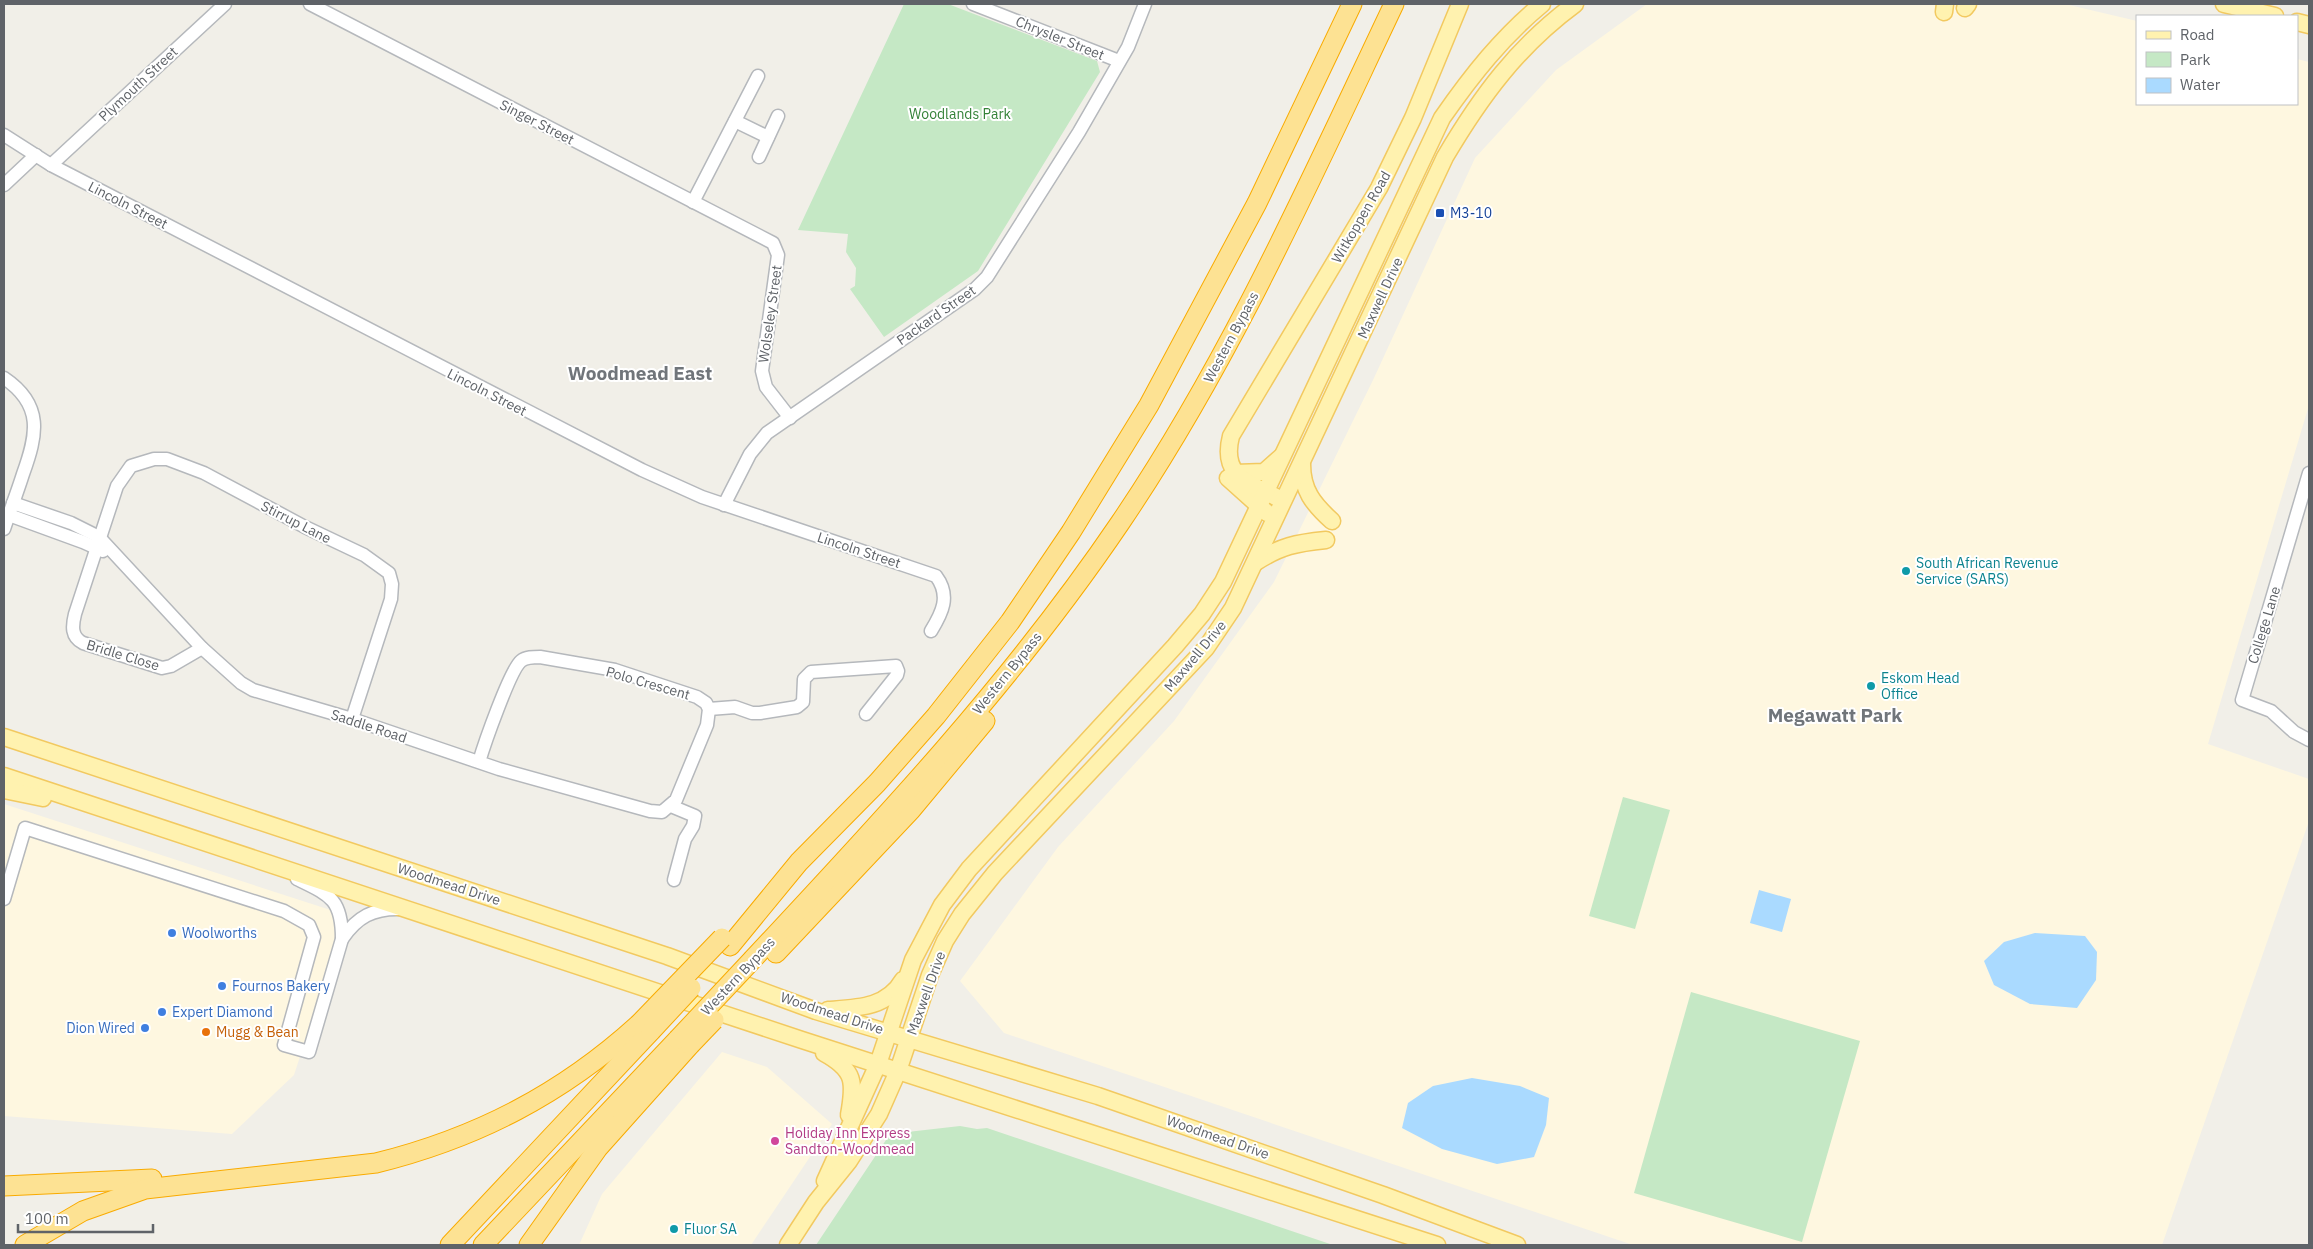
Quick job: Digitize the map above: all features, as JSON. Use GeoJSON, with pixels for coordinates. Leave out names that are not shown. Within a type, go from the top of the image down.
{"type":"FeatureCollection","features":[{"type":"Feature","properties":{"kind":"highway","name":"Western Bypass"},"geometry":{"type":"LineString","coordinates":[[450,1245],[645,1027],[799,862],[877,783],[936,716],[1010,622],[1071,532],[1149,405],[1257,203],[1352,4]]}},
{"type":"Feature","properties":{"kind":"highway","name":"Western Bypass"},"geometry":{"type":"LineString","coordinates":[[483,1245],[684,1042],[758,964],[908,794],[1076,587],[1155,468],[1224,353],[1292,218],[1394,4]]}},
{"type":"Feature","properties":{"kind":"highway"},"geometry":{"type":"LineString","coordinates":[[25,1245],[46,1230],[83,1211],[145,1189],[376,1163],[410,1154],[474,1132],[560,1086],[645,1027]]}},
{"type":"Feature","properties":{"kind":"highway"},"geometry":{"type":"LineString","coordinates":[[529,1245],[598,1148],[684,1042]]}},
{"type":"Feature","properties":{"kind":"highway"},"geometry":{"type":"LineString","coordinates":[[4,1186],[338,1168]]}},
{"type":"Feature","properties":{"kind":"main road","name":"Witkoppen Road"},"geometry":{"type":"LineString","coordinates":[[1235,473],[1229,462],[1231,436],[1386,176],[1413,118],[1460,4]]}},
{"type":"Feature","properties":{"kind":"main road","name":"Maxwell Drive"},"geometry":{"type":"LineString","coordinates":[[816,1202],[878,1064],[913,960],[935,917],[965,875],[1149,677],[1202,614],[1224,582],[1442,118],[1489,54],[1509,33],[1542,4]]}},
{"type":"Feature","properties":{"kind":"main road","name":"Maxwell Drive"},"geometry":{"type":"LineString","coordinates":[[788,1245],[816,1202],[849,1161],[879,1114],[898,1071],[930,975],[945,941],[962,914],[995,872],[1206,648],[1233,608],[1445,157],[1489,88],[1522,50],[1550,22],[1575,4]]}},
{"type":"Feature","properties":{"kind":"main road"},"geometry":{"type":"LineString","coordinates":[[2224,4],[2272,15]]}},
{"type":"Feature","properties":{"kind":"main road"},"geometry":{"type":"LineString","coordinates":[[1384,239],[1403,249]]}},
{"type":"Feature","properties":{"kind":"main road","name":"Witkoppen Road"},"geometry":{"type":"LineString","coordinates":[[1240,420],[1224,435],[1219,448],[1218,460],[1227,478],[1259,508],[1275,519]]}},
{"type":"Feature","properties":{"kind":"main road"},"geometry":{"type":"LineString","coordinates":[[1235,473],[1259,473],[1266,471],[1286,451]]}},
{"type":"Feature","properties":{"kind":"main road"},"geometry":{"type":"LineString","coordinates":[[1302,462],[1302,477],[1310,498],[1332,521]]}},
{"type":"Feature","properties":{"kind":"main road"},"geometry":{"type":"LineString","coordinates":[[1235,473],[1284,501]]}},
{"type":"Feature","properties":{"kind":"main road"},"geometry":{"type":"LineString","coordinates":[[1255,563],[1281,547],[1298,542],[1326,540]]}},
{"type":"Feature","properties":{"kind":"main road","name":"Woodmead Drive"},"geometry":{"type":"LineString","coordinates":[[4,737],[667,956],[816,1011],[888,1031],[1143,1111],[1383,1195],[1517,1245]]}},
{"type":"Feature","properties":{"kind":"main road"},"geometry":{"type":"LineString","coordinates":[[4,776],[802,1040],[1437,1245]]}},
{"type":"Feature","properties":{"kind":"main road"},"geometry":{"type":"LineString","coordinates":[[4,790],[118,814]]}},
{"type":"Feature","properties":{"kind":"main road"},"geometry":{"type":"LineString","coordinates":[[816,1011],[853,1008],[880,1002],[898,987],[913,960]]}},
{"type":"Feature","properties":{"kind":"main road"},"geometry":{"type":"LineString","coordinates":[[802,1040],[839,1061],[850,1076],[853,1091],[846,1134]]}},
{"type":"Feature","properties":{"kind":"street","name":"Plymouth Street"},"geometry":{"type":"LineString","coordinates":[[51,165],[225,4]]}},
{"type":"Feature","properties":{"kind":"street","name":"Singer Street"},"geometry":{"type":"LineString","coordinates":[[310,4],[764,239]]}},
{"type":"Feature","properties":{"kind":"street","name":"Chrysler Street"},"geometry":{"type":"LineString","coordinates":[[973,4],[1119,61]]}},
{"type":"Feature","properties":{"kind":"street","name":"Packard Street"},"geometry":{"type":"LineString","coordinates":[[724,505],[750,454],[760,440],[773,428],[975,289],[987,277],[1078,132],[1128,47],[1145,4]]}},
{"type":"Feature","properties":{"kind":"street"},"geometry":{"type":"LineString","coordinates":[[693,202],[758,76]]}},
{"type":"Feature","properties":{"kind":"street"},"geometry":{"type":"LineString","coordinates":[[759,157],[778,116]]}},
{"type":"Feature","properties":{"kind":"street"},"geometry":{"type":"LineString","coordinates":[[735,121],[768,137]]}},
{"type":"Feature","properties":{"kind":"street","name":"Lincoln Street"},"geometry":{"type":"LineString","coordinates":[[4,135],[51,165],[617,458],[724,505],[936,576],[944,591],[945,604],[931,631]]}},
{"type":"Feature","properties":{"kind":"street"},"geometry":{"type":"LineString","coordinates":[[4,185],[36,155]]}},
{"type":"Feature","properties":{"kind":"street","name":"Wolseley Street"},"geometry":{"type":"LineString","coordinates":[[764,239],[775,246],[778,255],[762,355],[763,378],[771,395],[790,418]]}},
{"type":"Feature","properties":{"kind":"street"},"geometry":{"type":"LineString","coordinates":[[4,378],[17,388],[30,406],[35,427],[29,457],[4,529]]}},
{"type":"Feature","properties":{"kind":"street","name":"Stirrup Lane"},"geometry":{"type":"LineString","coordinates":[[97,542],[122,476],[131,466],[140,462],[154,458],[167,459],[204,474],[364,555],[386,569],[392,584],[391,599],[352,719]]}},
{"type":"Feature","properties":{"kind":"street","name":"College Lane"},"geometry":{"type":"LineString","coordinates":[[2309,473],[2242,700],[2271,711],[2294,732],[2309,740]]}},
{"type":"Feature","properties":{"kind":"street","name":"Saddle Road"},"geometry":{"type":"LineString","coordinates":[[11,509],[71,523],[97,542],[110,546],[118,560],[202,648],[241,683],[253,690],[352,719],[480,762],[650,812],[668,808]]}},
{"type":"Feature","properties":{"kind":"street","name":"Bridle Close"},"geometry":{"type":"LineString","coordinates":[[97,542],[73,620],[72,629],[76,638],[83,643],[156,668],[171,666],[202,648]]}},
{"type":"Feature","properties":{"kind":"street","name":"Polo Crescent"},"geometry":{"type":"LineString","coordinates":[[480,762],[494,718],[515,668],[528,658],[540,657],[615,670],[700,698],[709,709]]}},
{"type":"Feature","properties":{"kind":"street"},"geometry":{"type":"LineString","coordinates":[[674,880],[685,839],[695,816],[668,808],[707,725],[709,709],[735,707],[755,713],[796,707],[803,702],[804,679],[810,672],[896,666],[897,675],[866,714]]}},
{"type":"Feature","properties":{"kind":"street"},"geometry":{"type":"LineString","coordinates":[[4,899],[25,828],[252,900],[302,920],[311,928],[314,944],[284,1046],[309,1052],[342,939],[340,909],[335,900],[326,893],[264,863]]}},
{"type":"Feature","properties":{"kind":"street"},"geometry":{"type":"LineString","coordinates":[[4,868],[17,855]]}},
{"type":"Feature","properties":{"kind":"street"},"geometry":{"type":"LineString","coordinates":[[342,939],[358,919],[375,912],[392,909],[410,910]]}},
{"type":"Feature","properties":{"kind":"shaded area"},"geometry":{"type":"Polygon","coordinates":[[[1647,4],[2065,4],[2136,21],[2136,105],[2298,105],[2298,59],[2309,62],[2309,405],[2208,744],[2309,779],[2309,821],[2162,1245],[1633,1245],[1004,1033],[960,981],[1058,847],[1174,721],[1274,582],[1374,378],[1475,158],[1556,70],[1647,4]]]}},
{"type":"Feature","properties":{"kind":"shaded area"},"geometry":{"type":"Polygon","coordinates":[[[4,804],[346,915],[294,1075],[232,1134],[4,1116],[4,804]]]}},
{"type":"Feature","properties":{"kind":"shaded area"},"geometry":{"type":"Polygon","coordinates":[[[722,1052],[767,1067],[832,1124],[751,1245],[579,1245],[602,1194],[722,1052]]]}},
{"type":"Feature","properties":{"kind":"green space","name":"Woodlands Park"},"geometry":{"type":"Polygon","coordinates":[[[904,4],[948,4],[1097,61],[1100,72],[978,271],[884,337],[850,289],[855,286],[856,268],[846,252],[848,234],[798,230],[904,4]]]}},
{"type":"Feature","properties":{"kind":"green space"},"geometry":{"type":"Polygon","coordinates":[[[1623,797],[1670,810],[1635,929],[1589,916],[1623,797]]]}},
{"type":"Feature","properties":{"kind":"green space"},"geometry":{"type":"Polygon","coordinates":[[[1691,992],[1860,1041],[1802,1242],[1634,1193],[1691,992]]]}},
{"type":"Feature","properties":{"kind":"green space"},"geometry":{"type":"Polygon","coordinates":[[[960,1126],[977,1129],[987,1128],[1333,1245],[816,1245],[890,1134],[960,1126]]]}},
{"type":"Feature","properties":{"kind":"water"},"geometry":{"type":"Polygon","coordinates":[[[1759,890],[1791,899],[1782,932],[1750,923],[1759,890]]]}},
{"type":"Feature","properties":{"kind":"water"},"geometry":{"type":"Polygon","coordinates":[[[2035,933],[2085,936],[2097,952],[2096,980],[2077,1008],[2030,1004],[1994,985],[1984,961],[2004,942],[2035,933]]]}},
{"type":"Feature","properties":{"kind":"water"},"geometry":{"type":"Polygon","coordinates":[[[1472,1078],[1520,1086],[1549,1098],[1546,1125],[1534,1157],[1497,1164],[1442,1149],[1402,1128],[1408,1103],[1433,1086],[1472,1078]]]}},
{"type":"Feature","properties":{"kind":"place","name":"M3-10"},"geometry":{"type":"Point","coordinates":[1440,213]}},
{"type":"Feature","properties":{"kind":"place","name":"South African Revenue Service (SARS)"},"geometry":{"type":"Point","coordinates":[1906,571]}},
{"type":"Feature","properties":{"kind":"place","name":"Eskom Head Office"},"geometry":{"type":"Point","coordinates":[1871,686]}},
{"type":"Feature","properties":{"kind":"place","name":"Woolworths"},"geometry":{"type":"Point","coordinates":[172,933]}},
{"type":"Feature","properties":{"kind":"place","name":"Fournos Bakery"},"geometry":{"type":"Point","coordinates":[222,986]}},
{"type":"Feature","properties":{"kind":"place","name":"Expert Diamond"},"geometry":{"type":"Point","coordinates":[162,1012]}},
{"type":"Feature","properties":{"kind":"place","name":"Dion Wired"},"geometry":{"type":"Point","coordinates":[145,1028]}},
{"type":"Feature","properties":{"kind":"place","name":"Mugg & Bean"},"geometry":{"type":"Point","coordinates":[206,1032]}},
{"type":"Feature","properties":{"kind":"place","name":"Holiday Inn Express Sandton-Woodmead"},"geometry":{"type":"Point","coordinates":[775,1141]}},
{"type":"Feature","properties":{"kind":"place","name":"Fluor SA"},"geometry":{"type":"Point","coordinates":[674,1229]}},
{"type":"Feature","properties":{"kind":"district","name":"Woodmead East"},"geometry":{"type":"Point","coordinates":[640,373]}},
{"type":"Feature","properties":{"kind":"district","name":"Megawatt Park"},"geometry":{"type":"Point","coordinates":[1835,715]}}]}
